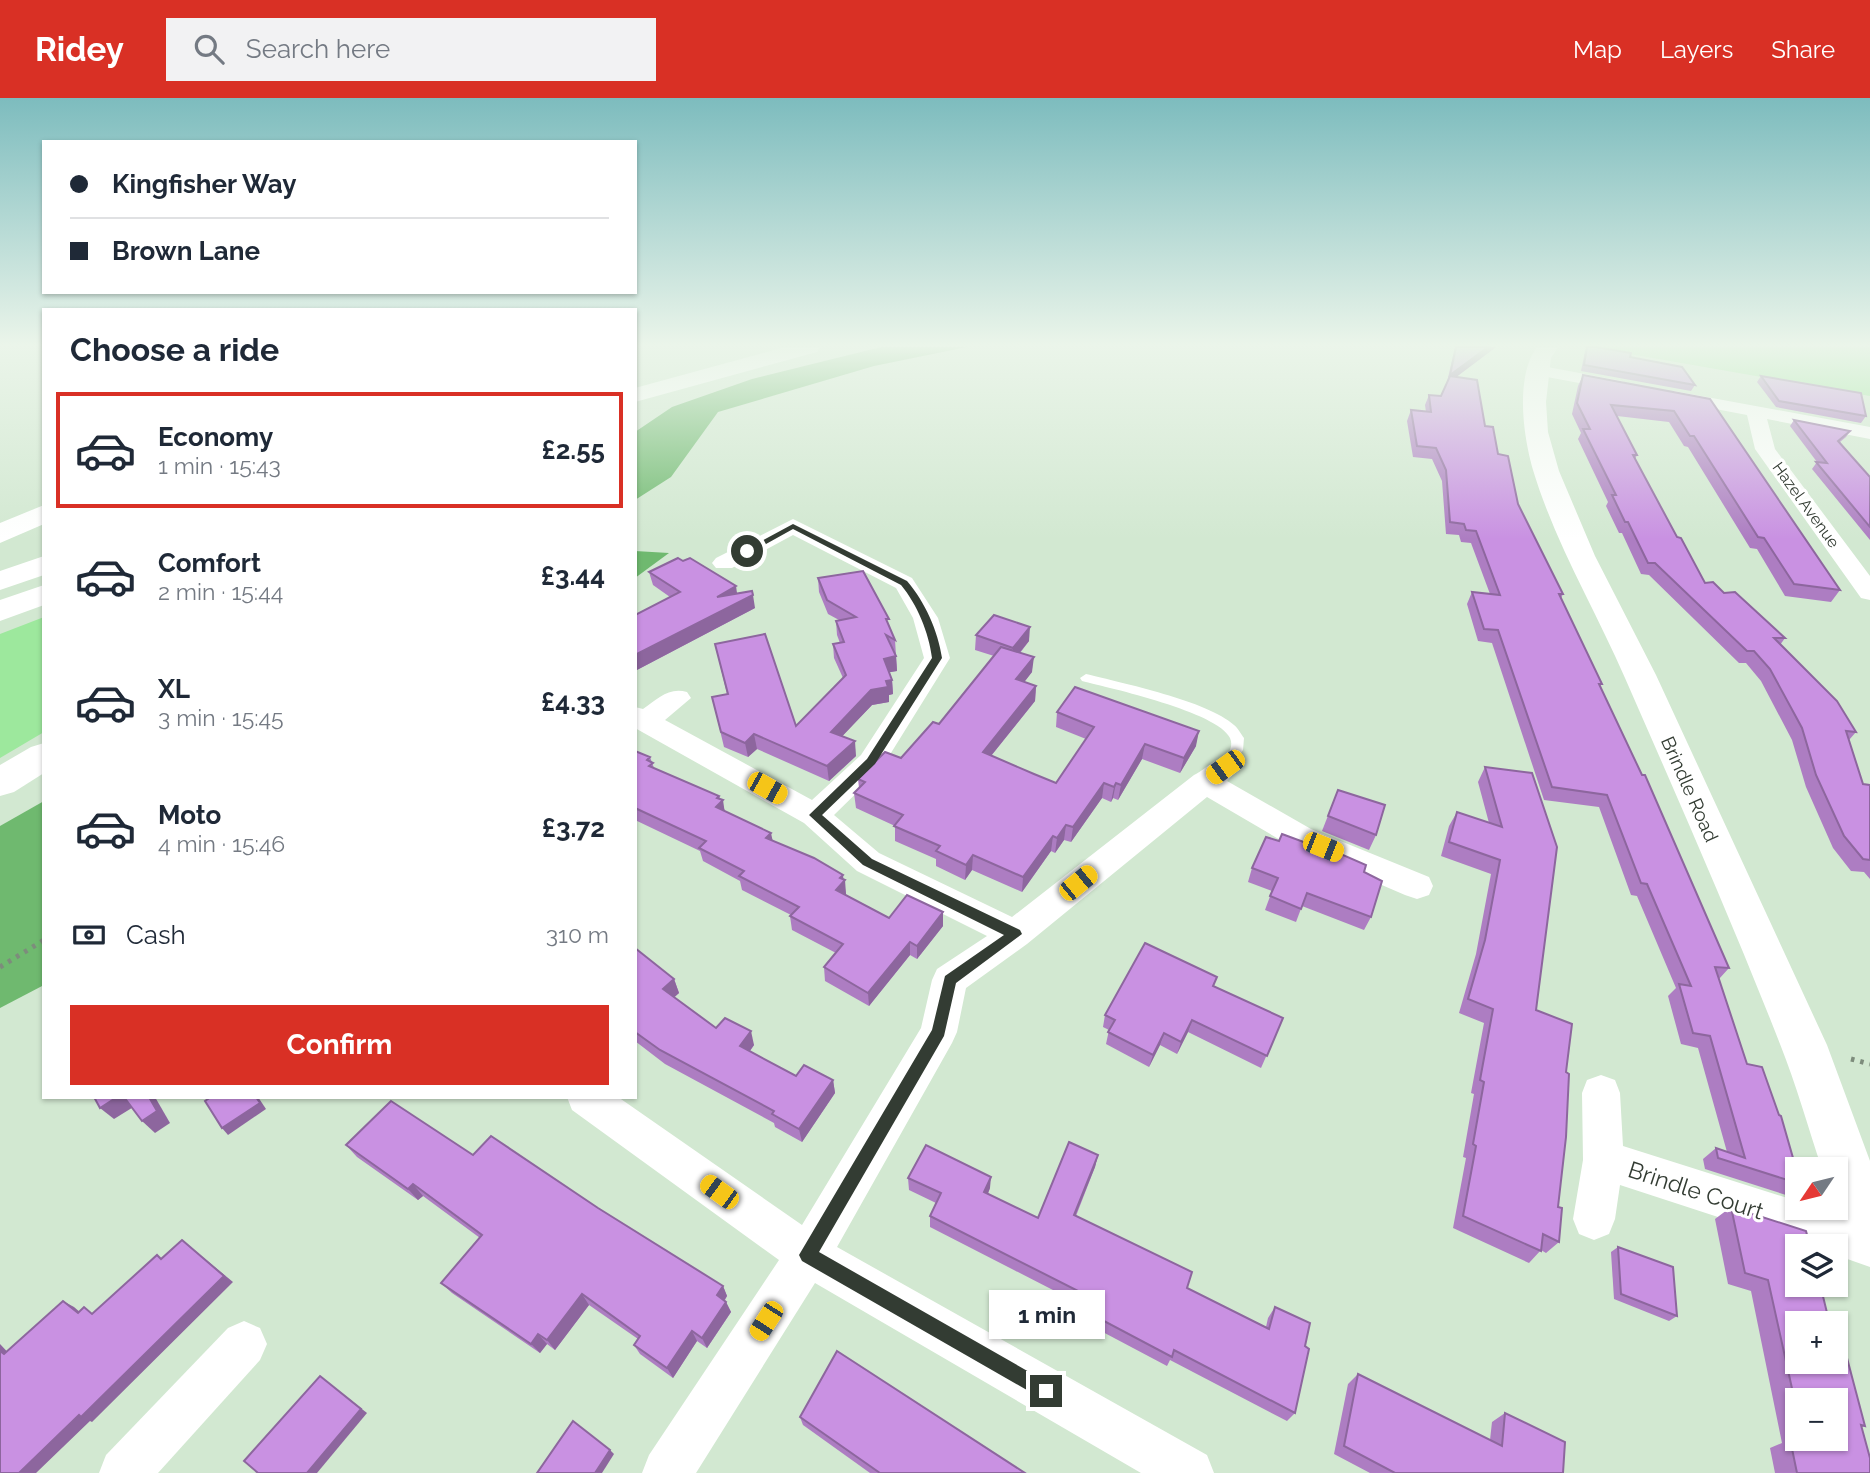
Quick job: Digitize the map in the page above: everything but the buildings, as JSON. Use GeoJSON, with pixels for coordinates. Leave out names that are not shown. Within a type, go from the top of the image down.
{"type":"FeatureCollection","features":[{"type":"Feature","properties":{"kind":"highway"},"geometry":{"type":"LineString","coordinates":[[0,534],[42,514]]}},
{"type":"Feature","properties":{"kind":"highway"},"geometry":{"type":"LineString","coordinates":[[0,581],[42,566]]}},
{"type":"Feature","properties":{"kind":"highway"},"geometry":{"type":"LineString","coordinates":[[0,611],[42,595]]}},
{"type":"Feature","properties":{"kind":"highway"},"geometry":{"type":"LineString","coordinates":[[0,782],[42,757]]}},
{"type":"Feature","properties":{"kind":"street","name":"Brindle Road"},"geometry":{"type":"LineString","coordinates":[[1535,411],[1536,432],[1546,471],[1581,556],[1640,675],[1804,1045],[1870,1232]]}},
{"type":"Feature","properties":{"kind":"street","name":"Hazel Avenue"},"geometry":{"type":"LineString","coordinates":[[1755,411],[1765,449],[1870,593]]}},
{"type":"Feature","properties":{"kind":"street"},"geometry":{"type":"LineString","coordinates":[[1756,411],[1870,433]]}},
{"type":"Feature","properties":{"kind":"street"},"geometry":{"type":"LineString","coordinates":[[724,563],[793,526],[904,583],[923,613],[935,642],[937,658],[871,762],[815,815]]}},
{"type":"Feature","properties":{"kind":"street"},"geometry":{"type":"LineString","coordinates":[[923,613],[950,608]]}},
{"type":"Feature","properties":{"kind":"street"},"geometry":{"type":"LineString","coordinates":[[641,718],[677,698]]}},
{"type":"Feature","properties":{"kind":"street"},"geometry":{"type":"LineString","coordinates":[[641,718],[815,815],[867,862],[1015,934]]}},
{"type":"Feature","properties":{"kind":"street"},"geometry":{"type":"LineString","coordinates":[[667,1473],[808,1255],[939,1032],[950,980],[1015,934],[1214,774],[1300,837],[1418,886]]}},
{"type":"Feature","properties":{"kind":"street","name":"Brindle Court"},"geometry":{"type":"LineString","coordinates":[[1594,1219],[1603,1160],[1601,1093]]}},
{"type":"Feature","properties":{"kind":"street"},"geometry":{"type":"LineString","coordinates":[[589,1099],[808,1255],[1189,1473]]}},
{"type":"Feature","properties":{"kind":"street","name":"Brindle Court"},"geometry":{"type":"LineString","coordinates":[[1603,1160],[1870,1245]]}},
{"type":"Feature","properties":{"kind":"street"},"geometry":{"type":"LineString","coordinates":[[124,1473],[244,1344]]}},
{"type":"Feature","properties":{"kind":"lane"},"geometry":{"type":"LineString","coordinates":[[1086,678],[1169,701],[1220,720],[1231,728],[1237,742],[1237,750],[1214,774]]}},
{"type":"Feature","properties":{"kind":"path"},"geometry":{"type":"LineString","coordinates":[[0,967],[42,941]]}},
{"type":"Feature","properties":{"kind":"green space"},"geometry":{"type":"Polygon","coordinates":[[[666,411],[721,411],[671,477],[637,499],[637,431],[666,411]]]}},
{"type":"Feature","properties":{"kind":"green space"},"geometry":{"type":"Polygon","coordinates":[[[637,551],[669,553],[637,577],[637,551]]]}},
{"type":"Feature","properties":{"kind":"green space"},"geometry":{"type":"Polygon","coordinates":[[[42,618],[42,733],[0,758],[0,634],[42,618]]]}},
{"type":"Feature","properties":{"kind":"green space"},"geometry":{"type":"Polygon","coordinates":[[[42,802],[42,986],[0,1008],[0,826],[42,802]]]}},
{"type":"Feature","properties":{"kind":"route"},"geometry":{"type":"LineString","coordinates":[[747,551],[793,526],[904,583],[914,595],[935,642],[937,658],[871,762],[815,815],[867,862],[1015,934],[950,980],[939,1032],[808,1255],[1046,1391]]}}]}
